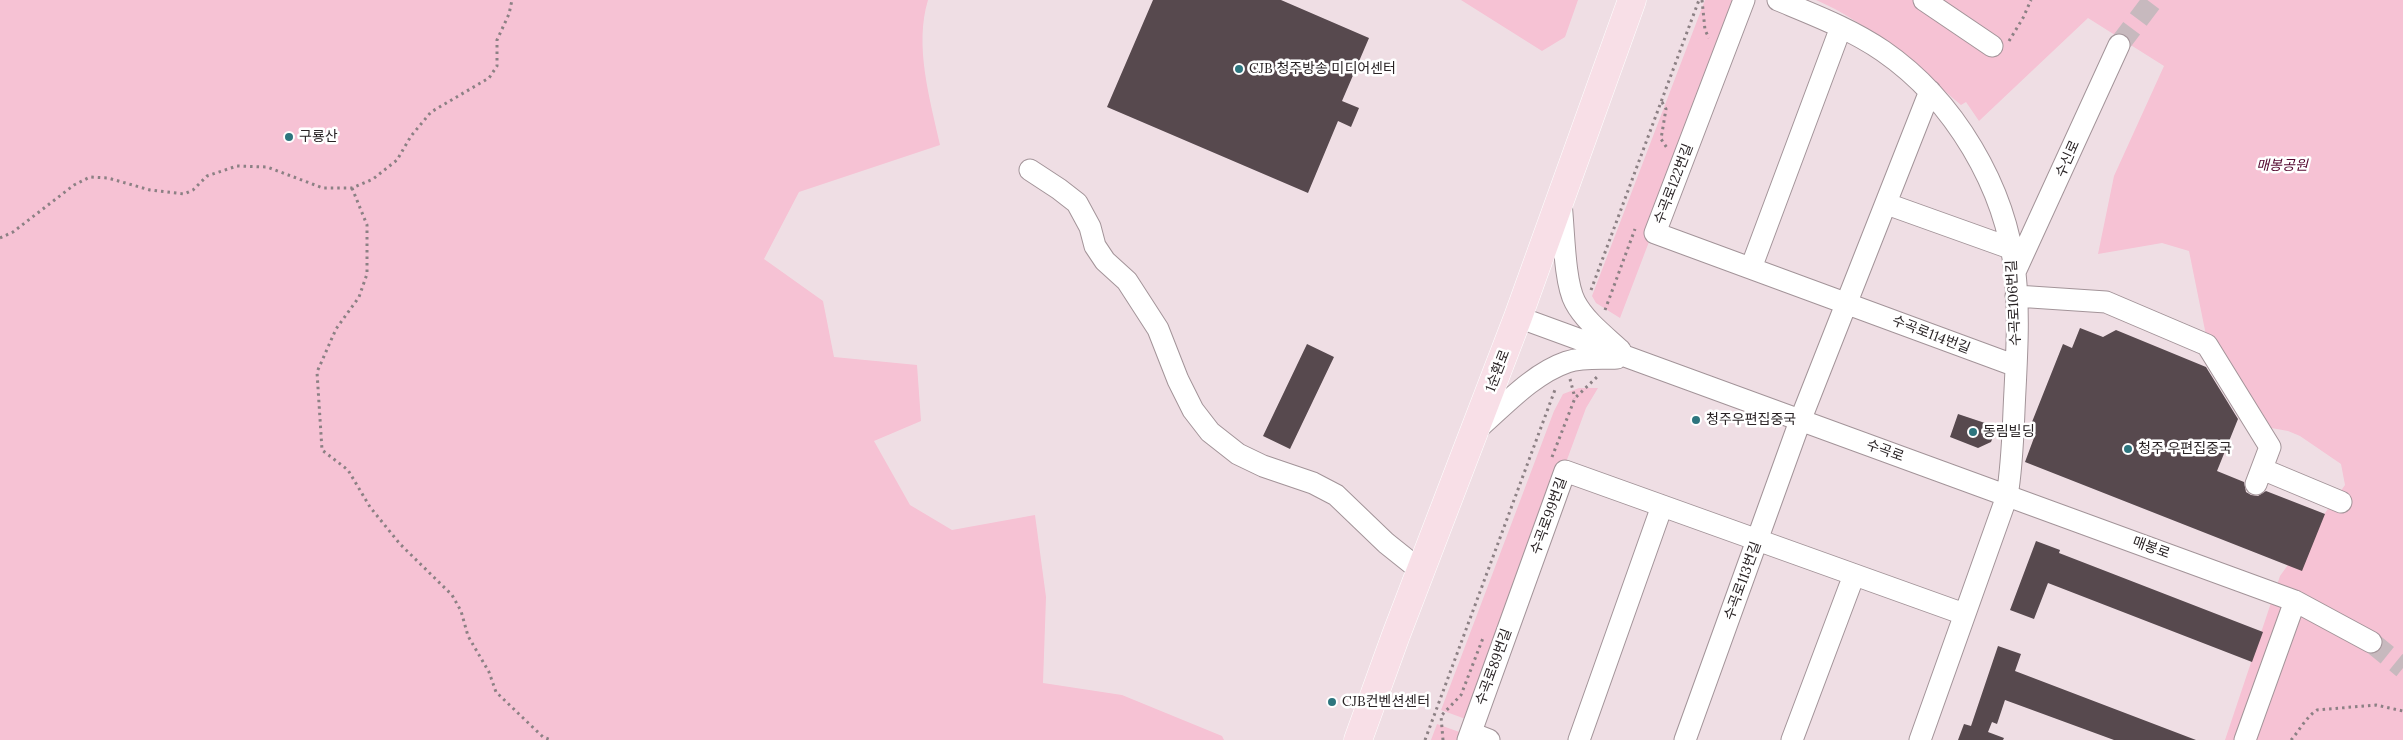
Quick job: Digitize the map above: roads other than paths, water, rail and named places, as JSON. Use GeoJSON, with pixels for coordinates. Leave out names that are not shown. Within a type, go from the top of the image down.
{"type":"FeatureCollection","features":[{"type":"Feature","properties":{"kind":"main road","name":"1순환로"},"geometry":{"type":"LineString","coordinates":[[1358,740],[1420,571],[1518,317],[1632,0]]}},
{"type":"Feature","properties":{"kind":"street","name":"수곡로122번길"},"geometry":{"type":"LineString","coordinates":[[1744,0],[1655,233],[1847,303]]}},
{"type":"Feature","properties":{"kind":"street","name":"수곡로106번길"},"geometry":{"type":"LineString","coordinates":[[1778,0],[1841,27],[1884,52],[1930,90],[1972,148],[1995,198],[2015,272],[2018,332],[2013,464],[2007,496]]}},
{"type":"Feature","properties":{"kind":"street"},"geometry":{"type":"LineString","coordinates":[[1924,0],[1992,46]]}},
{"type":"Feature","properties":{"kind":"street"},"geometry":{"type":"LineString","coordinates":[[1751,268],[1841,27]]}},
{"type":"Feature","properties":{"kind":"street","name":"수신로"},"geometry":{"type":"LineString","coordinates":[[2015,272],[2119,45]]}},
{"type":"Feature","properties":{"kind":"street"},"geometry":{"type":"LineString","coordinates":[[1800,421],[1930,90]]}},
{"type":"Feature","properties":{"kind":"street"},"geometry":{"type":"LineString","coordinates":[[1030,170],[1077,203],[1090,227],[1095,246],[1105,261],[1127,281],[1146,308],[1158,329],[1178,380],[1193,410],[1210,432],[1238,454],[1270,469],[1312,482],[1336,495],[1386,543],[1420,571]]}},
{"type":"Feature","properties":{"kind":"street"},"geometry":{"type":"LineString","coordinates":[[1561,199],[1569,278],[1575,303],[1594,326],[1630,358]]}},
{"type":"Feature","properties":{"kind":"street"},"geometry":{"type":"LineString","coordinates":[[1886,204],[2010,248]]}},
{"type":"Feature","properties":{"kind":"street"},"geometry":{"type":"LineString","coordinates":[[2016,296],[2106,302],[2207,345],[2270,448],[2259,476],[2341,502]]}},
{"type":"Feature","properties":{"kind":"street","name":"수곡로114번길"},"geometry":{"type":"LineString","coordinates":[[1847,303],[2016,366]]}},
{"type":"Feature","properties":{"kind":"street","name":"수곡로"},"geometry":{"type":"LineString","coordinates":[[1518,317],[2007,496]]}},
{"type":"Feature","properties":{"kind":"street"},"geometry":{"type":"LineString","coordinates":[[1475,431],[1540,375],[1552,369],[1580,359],[1630,358]]}},
{"type":"Feature","properties":{"kind":"street","name":"수곡로113번길"},"geometry":{"type":"LineString","coordinates":[[1685,740],[1800,421]]}},
{"type":"Feature","properties":{"kind":"street","name":"수곡로99번길"},"geometry":{"type":"LineString","coordinates":[[1518,602],[1565,471],[1964,614]]}},
{"type":"Feature","properties":{"kind":"street"},"geometry":{"type":"LineString","coordinates":[[1920,740],[2007,496]]}},
{"type":"Feature","properties":{"kind":"street","name":"매봉로"},"geometry":{"type":"LineString","coordinates":[[2007,496],[2295,601],[2371,642]]}},
{"type":"Feature","properties":{"kind":"street"},"geometry":{"type":"LineString","coordinates":[[1579,740],[1662,506]]}},
{"type":"Feature","properties":{"kind":"street"},"geometry":{"type":"LineString","coordinates":[[1792,740],[1854,574]]}},
{"type":"Feature","properties":{"kind":"street"},"geometry":{"type":"LineString","coordinates":[[2245,740],[2295,601]]}},
{"type":"Feature","properties":{"kind":"street","name":"수곡로89번길"},"geometry":{"type":"LineString","coordinates":[[1476,738],[1518,602]]}},
{"type":"Feature","properties":{"kind":"tunnel"},"geometry":{"type":"LineString","coordinates":[[2119,45],[2153,0]]}},
{"type":"Feature","properties":{"kind":"tunnel"},"geometry":{"type":"LineString","coordinates":[[2371,642],[2403,668]]}},
{"type":"Feature","properties":{"kind":"place","name":"CJB 청주방송 미디어센터"},"geometry":{"type":"Point","coordinates":[1239,69]}},
{"type":"Feature","properties":{"kind":"place","name":"구룡산"},"geometry":{"type":"Point","coordinates":[289,137]}},
{"type":"Feature","properties":{"kind":"place","name":"청주우편집중국"},"geometry":{"type":"Point","coordinates":[1696,420]}},
{"type":"Feature","properties":{"kind":"place","name":"동림빌딩"},"geometry":{"type":"Point","coordinates":[1973,432]}},
{"type":"Feature","properties":{"kind":"place","name":"청주 우편집중국"},"geometry":{"type":"Point","coordinates":[2128,449]}},
{"type":"Feature","properties":{"kind":"place","name":"CJB컨벤션센터"},"geometry":{"type":"Point","coordinates":[1332,702]}},
{"type":"Feature","properties":{"kind":"park label","name":"매봉공원"},"geometry":{"type":"Point","coordinates":[2282,166]}}]}
